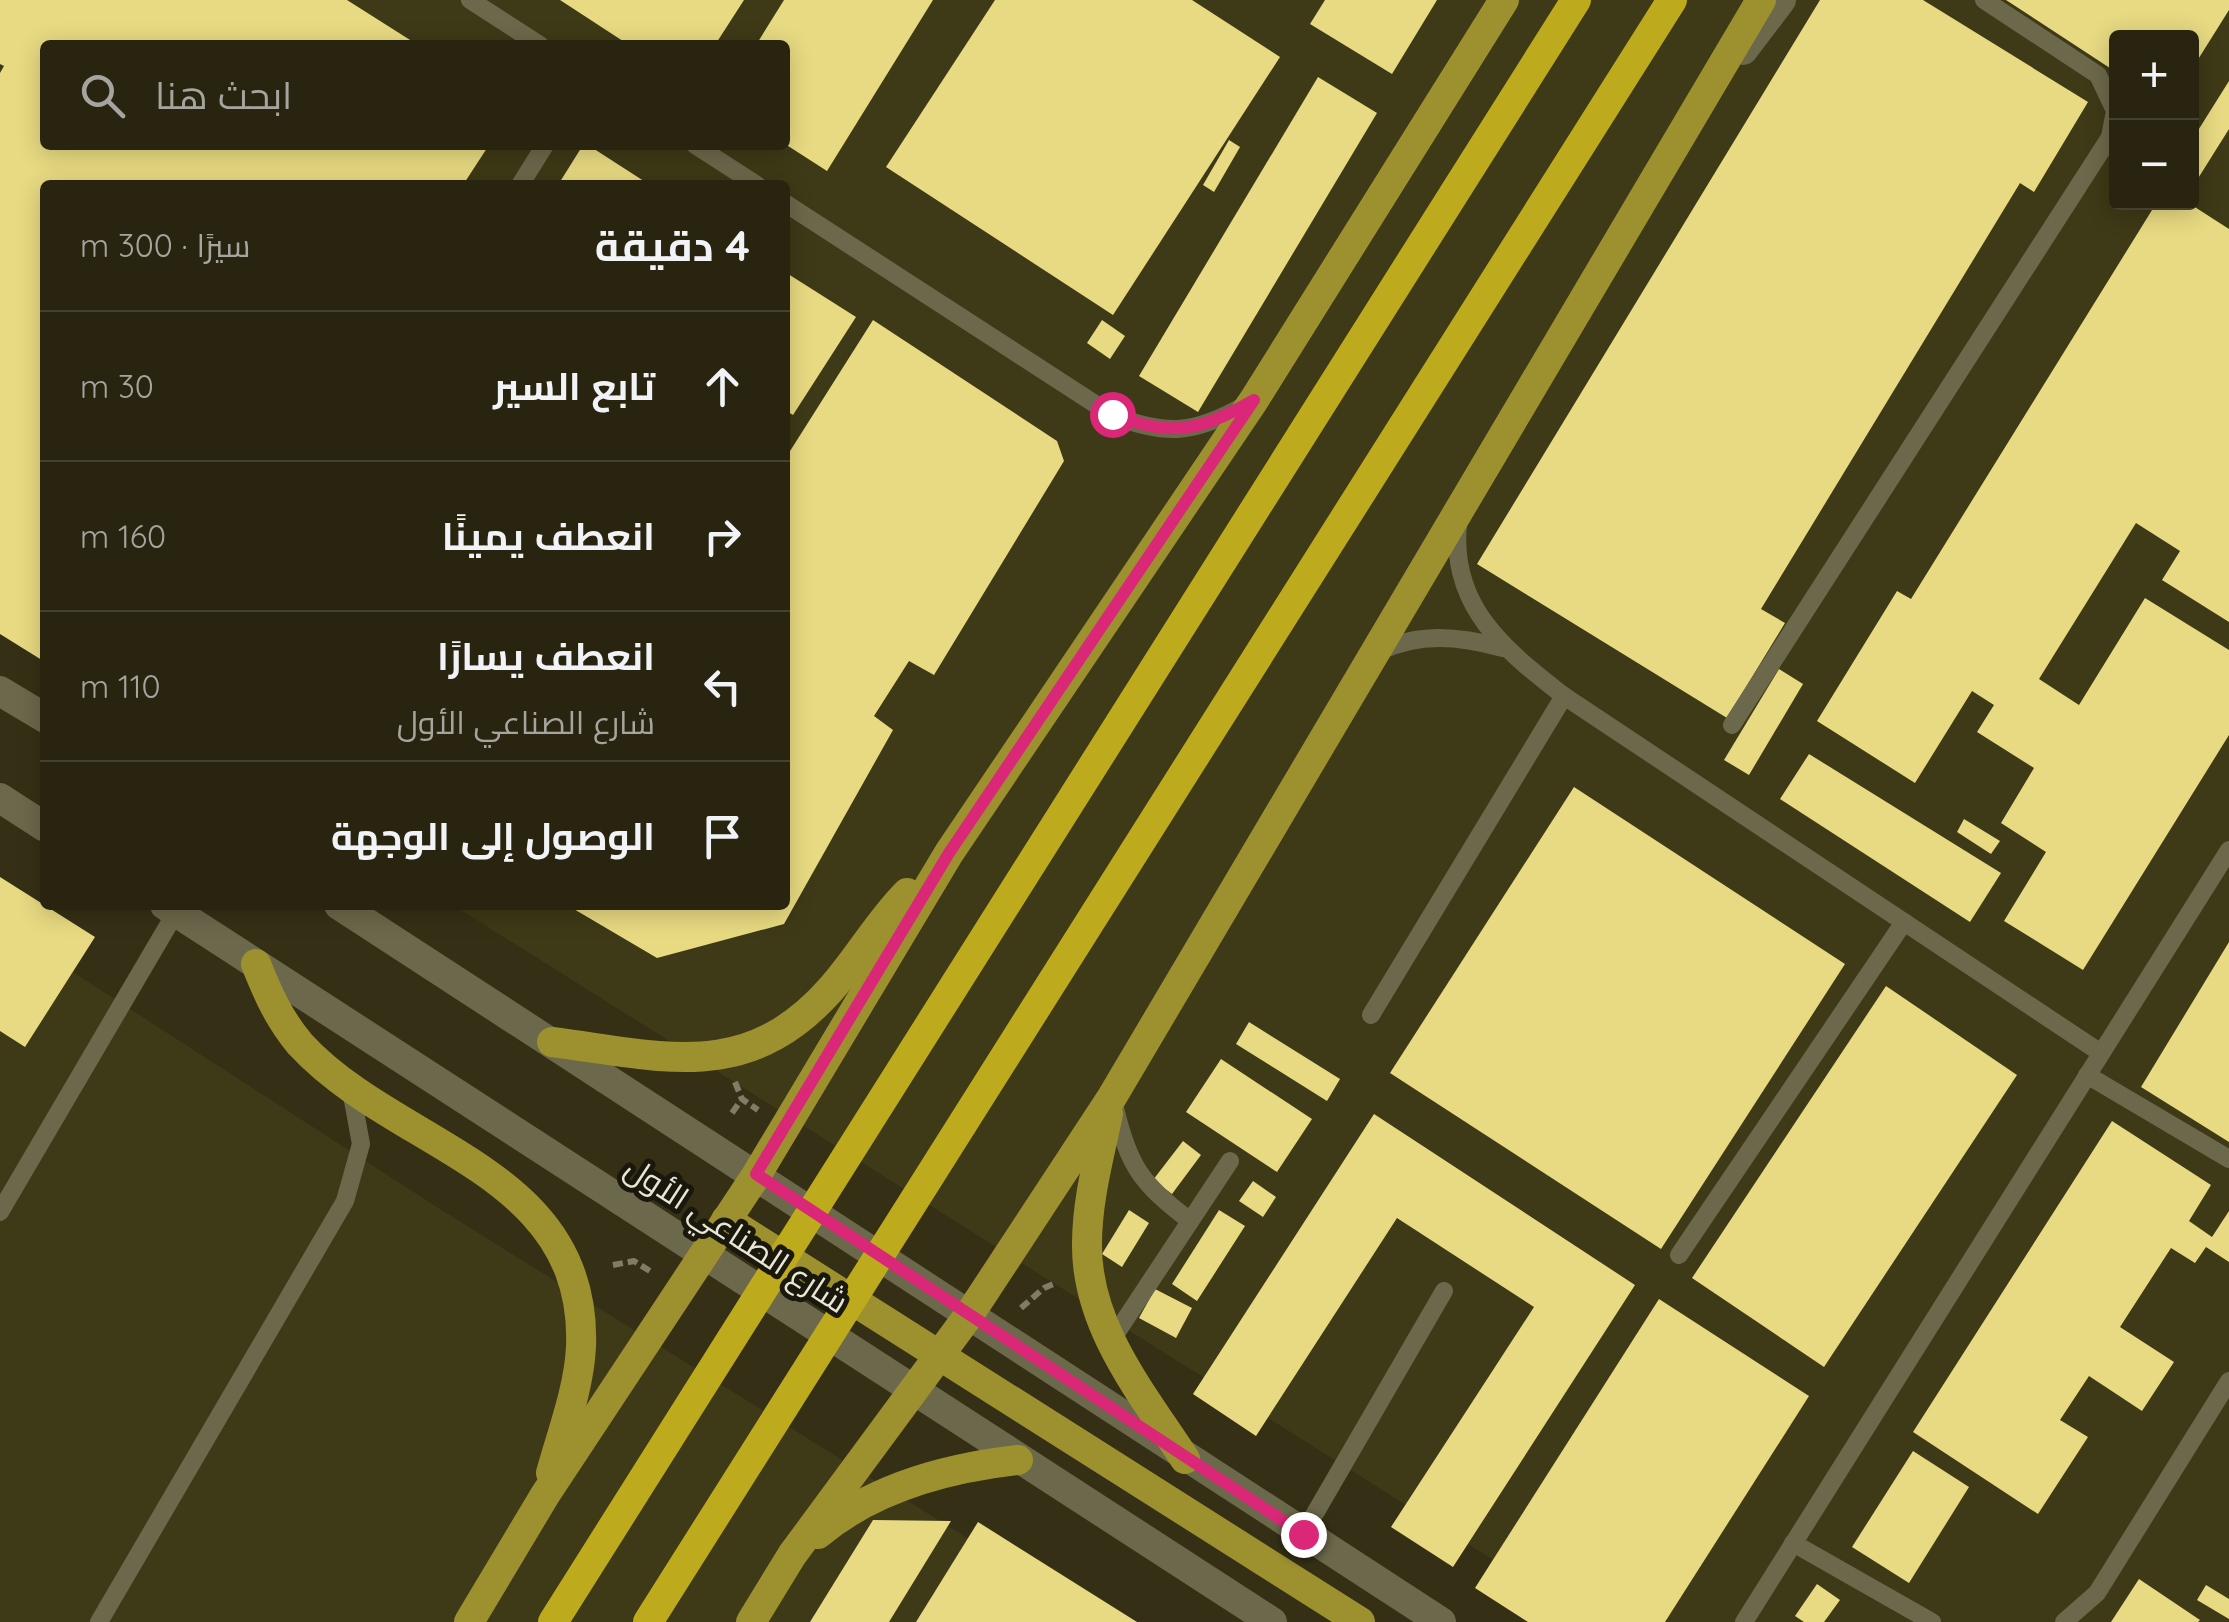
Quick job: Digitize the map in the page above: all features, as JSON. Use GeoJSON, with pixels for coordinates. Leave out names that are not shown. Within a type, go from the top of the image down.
{"type":"FeatureCollection","features":[{"type":"Feature","properties":{"kind":"highway"},"geometry":{"type":"LineString","coordinates":[[552,1622],[1576,0]]}},
{"type":"Feature","properties":{"kind":"highway"},"geometry":{"type":"LineString","coordinates":[[648,1622],[1672,0]]}},
{"type":"Feature","properties":{"kind":"main road"},"geometry":{"type":"LineString","coordinates":[[469,1622],[545,1496],[756,1174],[949,853],[1254,400],[1504,0]]}},
{"type":"Feature","properties":{"kind":"main road"},"geometry":{"type":"LineString","coordinates":[[750,1622],[792,1555],[970,1315],[1112,1097],[1761,0]]}},
{"type":"Feature","properties":{"kind":"main road"},"geometry":{"type":"LineString","coordinates":[[1706,94],[1781,0]]}},
{"type":"Feature","properties":{"kind":"main road"},"geometry":{"type":"LineString","coordinates":[[0,690],[40,715]]}},
{"type":"Feature","properties":{"kind":"main road"},"geometry":{"type":"LineString","coordinates":[[0,798],[40,824]]}},
{"type":"Feature","properties":{"kind":"main road"},"geometry":{"type":"LineString","coordinates":[[552,1042],[683,1057],[728,1055],[780,1034],[816,1004],[902,898],[949,853]]}},
{"type":"Feature","properties":{"kind":"main road","name":"شارع الصناعي الأول"},"geometry":{"type":"LineString","coordinates":[[173,910],[1272,1622]]}},
{"type":"Feature","properties":{"kind":"main road","name":"شارع الصناعي الأول"},"geometry":{"type":"LineString","coordinates":[[347,910],[1440,1622]]}},
{"type":"Feature","properties":{"kind":"main road"},"geometry":{"type":"LineString","coordinates":[[256,964],[274,1011],[302,1046],[349,1085],[514,1192],[557,1243],[578,1299],[581,1351],[545,1496]]}},
{"type":"Feature","properties":{"kind":"main road"},"geometry":{"type":"LineString","coordinates":[[1112,1097],[1092,1190],[1086,1246],[1096,1305],[1111,1341],[1185,1458]]}},
{"type":"Feature","properties":{"kind":"main road"},"geometry":{"type":"LineString","coordinates":[[726,1220],[1360,1622]]}},
{"type":"Feature","properties":{"kind":"main road"},"geometry":{"type":"LineString","coordinates":[[792,1555],[836,1520],[898,1488],[938,1474],[1018,1460]]}},
{"type":"Feature","properties":{"kind":"lane"},"geometry":{"type":"LineString","coordinates":[[470,0],[532,40]]}},
{"type":"Feature","properties":{"kind":"lane"},"geometry":{"type":"LineString","coordinates":[[1732,725],[2114,124],[2112,97],[2098,74],[1984,0]]}},
{"type":"Feature","properties":{"kind":"lane"},"geometry":{"type":"LineString","coordinates":[[523,180],[543,150]]}},
{"type":"Feature","properties":{"kind":"lane"},"geometry":{"type":"LineString","coordinates":[[703,150],[748,180]]}},
{"type":"Feature","properties":{"kind":"lane"},"geometry":{"type":"LineString","coordinates":[[790,206],[1112,414],[1135,424],[1184,430],[1208,426],[1254,400]]}},
{"type":"Feature","properties":{"kind":"lane"},"geometry":{"type":"LineString","coordinates":[[1458,516],[1459,573],[1468,600],[1503,648],[1564,696],[2101,1054]]}},
{"type":"Feature","properties":{"kind":"lane"},"geometry":{"type":"LineString","coordinates":[[1372,654],[1398,642],[1434,637],[1469,639],[1503,648]]}},
{"type":"Feature","properties":{"kind":"lane"},"geometry":{"type":"LineString","coordinates":[[1371,1015],[1564,696]]}},
{"type":"Feature","properties":{"kind":"lane"},"geometry":{"type":"LineString","coordinates":[[1744,1622],[2229,850]]}},
{"type":"Feature","properties":{"kind":"lane"},"geometry":{"type":"LineString","coordinates":[[0,1212],[169,910]]}},
{"type":"Feature","properties":{"kind":"lane"},"geometry":{"type":"LineString","coordinates":[[1679,1255],[1904,922]]}},
{"type":"Feature","properties":{"kind":"lane"},"geometry":{"type":"LineString","coordinates":[[2087,1075],[2229,1159]]}},
{"type":"Feature","properties":{"kind":"lane"},"geometry":{"type":"LineString","coordinates":[[99,1622],[345,1201],[357,1174],[362,1144],[359,1113],[349,1085]]}},
{"type":"Feature","properties":{"kind":"lane"},"geometry":{"type":"LineString","coordinates":[[1112,1097],[1125,1150],[1139,1178],[1189,1220]]}},
{"type":"Feature","properties":{"kind":"lane"},"geometry":{"type":"LineString","coordinates":[[1111,1341],[1230,1161]]}},
{"type":"Feature","properties":{"kind":"lane"},"geometry":{"type":"LineString","coordinates":[[1303,1534],[1444,1291]]}},
{"type":"Feature","properties":{"kind":"lane"},"geometry":{"type":"LineString","coordinates":[[2064,1622],[2097,1593],[2229,1381]]}},
{"type":"Feature","properties":{"kind":"lane"},"geometry":{"type":"LineString","coordinates":[[1794,1543],[1932,1622]]}},
{"type":"Feature","properties":{"kind":"path"},"geometry":{"type":"LineString","coordinates":[[732,1113],[742,1099],[762,1113]]}},
{"type":"Feature","properties":{"kind":"path"},"geometry":{"type":"LineString","coordinates":[[614,1265],[634,1261],[653,1274]]}},
{"type":"Feature","properties":{"kind":"path"},"geometry":{"type":"LineString","coordinates":[[1021,1308],[1056,1283]]}},
{"type":"Feature","properties":{"kind":"shaded area"},"geometry":{"type":"Polygon","coordinates":[[[0,0],[2229,0],[2229,1622],[1592,1622],[461,910],[790,910],[790,180],[40,180],[40,233],[0,620],[0,0]]]}},
{"type":"Feature","properties":{"kind":"shaded area"},"geometry":{"type":"Polygon","coordinates":[[[0,925],[440,1209],[1102,1622],[0,1622],[0,925]]]}},
{"type":"Feature","properties":{"kind":"building"},"geometry":{"type":"Polygon","coordinates":[[[0,0],[347,0],[410,40],[40,40],[40,150],[486,150],[466,180],[40,180],[40,659],[0,634],[0,73],[4,66],[0,64],[0,0]]]}},
{"type":"Feature","properties":{"kind":"building"},"geometry":{"type":"Polygon","coordinates":[[[560,0],[744,0],[718,40],[621,40],[560,0]]]}},
{"type":"Feature","properties":{"kind":"building"},"geometry":{"type":"Polygon","coordinates":[[[784,0],[933,0],[827,171],[790,147],[790,40],[759,40],[784,0]]]}},
{"type":"Feature","properties":{"kind":"building"},"geometry":{"type":"Polygon","coordinates":[[[995,0],[1192,0],[1280,57],[1113,315],[886,167],[995,0]]]}},
{"type":"Feature","properties":{"kind":"building"},"geometry":{"type":"Polygon","coordinates":[[[1325,0],[1437,0],[1392,74],[1310,24],[1325,0]]]}},
{"type":"Feature","properties":{"kind":"building"},"geometry":{"type":"Polygon","coordinates":[[[1820,0],[1923,0],[2088,102],[2034,192],[2020,183],[1761,609],[1785,623],[1727,718],[1477,564],[1820,0]]]}},
{"type":"Feature","properties":{"kind":"building"},"geometry":{"type":"Polygon","coordinates":[[[2006,0],[2229,0],[2229,10],[2199,58],[2199,30],[2109,30],[2109,67],[2006,0]]]}},
{"type":"Feature","properties":{"kind":"building"},"geometry":{"type":"Polygon","coordinates":[[[1318,77],[1377,113],[1198,412],[1139,376],[1318,77]]]}},
{"type":"Feature","properties":{"kind":"building"},"geometry":{"type":"Polygon","coordinates":[[[2229,81],[2229,129],[2199,177],[2199,129],[2229,81]]]}},
{"type":"Feature","properties":{"kind":"building"},"geometry":{"type":"Polygon","coordinates":[[[1229,140],[1240,147],[1214,192],[1203,185],[1229,140]]]}},
{"type":"Feature","properties":{"kind":"building"},"geometry":{"type":"Polygon","coordinates":[[[580,150],[596,150],[642,180],[561,180],[580,150]]]}},
{"type":"Feature","properties":{"kind":"building"},"geometry":{"type":"Polygon","coordinates":[[[2152,210],[2199,210],[2229,229],[2229,622],[2162,580],[2180,551],[2136,523],[2039,679],[2079,705],[2145,598],[2229,650],[2229,735],[2083,970],[2004,921],[2046,852],[2001,823],[2034,768],[1977,732],[1994,705],[1972,691],[1915,783],[1817,721],[1897,591],[1911,599],[2152,210]]]}},
{"type":"Feature","properties":{"kind":"building"},"geometry":{"type":"Polygon","coordinates":[[[790,275],[856,317],[793,415],[790,413],[790,275]]]}},
{"type":"Feature","properties":{"kind":"building"},"geometry":{"type":"Polygon","coordinates":[[[873,320],[1057,441],[1064,461],[934,675],[909,661],[874,716],[893,730],[784,924],[657,958],[575,910],[790,910],[790,451],[873,320]]]}},
{"type":"Feature","properties":{"kind":"building"},"geometry":{"type":"Polygon","coordinates":[[[1102,320],[1125,336],[1110,359],[1087,343],[1102,320]]]}},
{"type":"Feature","properties":{"kind":"building"},"geometry":{"type":"Polygon","coordinates":[[[1779,669],[1803,684],[1749,775],[1724,760],[1779,669]]]}},
{"type":"Feature","properties":{"kind":"building"},"geometry":{"type":"Polygon","coordinates":[[[1809,754],[2001,873],[1970,922],[1780,799],[1809,754]]]}},
{"type":"Feature","properties":{"kind":"building"},"geometry":{"type":"Polygon","coordinates":[[[1574,787],[1845,964],[1661,1249],[1390,1073],[1574,787]]]}},
{"type":"Feature","properties":{"kind":"building"},"geometry":{"type":"Polygon","coordinates":[[[1964,819],[2000,841],[1991,854],[1957,832],[1964,819]]]}},
{"type":"Feature","properties":{"kind":"building"},"geometry":{"type":"Polygon","coordinates":[[[0,877],[40,902],[40,910],[52,910],[95,937],[25,1047],[0,1031],[0,877]]]}},
{"type":"Feature","properties":{"kind":"building"},"geometry":{"type":"Polygon","coordinates":[[[2229,942],[2229,1142],[2141,1087],[2229,942]]]}},
{"type":"Feature","properties":{"kind":"building"},"geometry":{"type":"Polygon","coordinates":[[[1886,986],[2017,1075],[1824,1367],[1692,1278],[1886,986]]]}},
{"type":"Feature","properties":{"kind":"building"},"geometry":{"type":"Polygon","coordinates":[[[1249,1022],[1340,1079],[1327,1101],[1236,1044],[1249,1022]]]}},
{"type":"Feature","properties":{"kind":"building"},"geometry":{"type":"Polygon","coordinates":[[[1221,1059],[1312,1119],[1277,1172],[1186,1112],[1221,1059]]]}},
{"type":"Feature","properties":{"kind":"building"},"geometry":{"type":"Polygon","coordinates":[[[1374,1114],[1635,1285],[1453,1567],[1391,1527],[1534,1307],[1397,1218],[1256,1436],[1193,1394],[1374,1114]]]}},
{"type":"Feature","properties":{"kind":"building"},"geometry":{"type":"Polygon","coordinates":[[[2112,1121],[2211,1185],[2189,1221],[2212,1237],[2229,1211],[2229,1262],[2206,1247],[2195,1263],[2171,1248],[2120,1327],[2174,1362],[2142,1411],[2089,1376],[2060,1420],[2088,1437],[2038,1514],[1913,1432],[2112,1121]]]}},
{"type":"Feature","properties":{"kind":"building"},"geometry":{"type":"Polygon","coordinates":[[[1183,1141],[1201,1155],[1172,1194],[1153,1180],[1183,1141]]]}},
{"type":"Feature","properties":{"kind":"building"},"geometry":{"type":"Polygon","coordinates":[[[1253,1181],[1276,1197],[1263,1217],[1239,1201],[1253,1181]]]}},
{"type":"Feature","properties":{"kind":"building"},"geometry":{"type":"Polygon","coordinates":[[[1129,1210],[1149,1223],[1122,1267],[1102,1254],[1129,1210]]]}},
{"type":"Feature","properties":{"kind":"building"},"geometry":{"type":"Polygon","coordinates":[[[1219,1210],[1245,1226],[1197,1301],[1172,1284],[1219,1210]]]}},
{"type":"Feature","properties":{"kind":"building"},"geometry":{"type":"Polygon","coordinates":[[[1155,1289],[1192,1308],[1176,1338],[1139,1318],[1155,1289]]]}},
{"type":"Feature","properties":{"kind":"building"},"geometry":{"type":"Polygon","coordinates":[[[1659,1299],[1809,1396],[1665,1622],[1528,1622],[1475,1588],[1659,1299]]]}},
{"type":"Feature","properties":{"kind":"building"},"geometry":{"type":"Polygon","coordinates":[[[1913,1451],[1969,1487],[1909,1583],[1852,1547],[1913,1451]]]}},
{"type":"Feature","properties":{"kind":"building"},"geometry":{"type":"Polygon","coordinates":[[[873,1520],[951,1521],[889,1622],[810,1622],[873,1520]]]}},
{"type":"Feature","properties":{"kind":"building"},"geometry":{"type":"Polygon","coordinates":[[[978,1522],[1137,1622],[916,1622],[978,1522]]]}},
{"type":"Feature","properties":{"kind":"building"},"geometry":{"type":"Polygon","coordinates":[[[2139,1579],[2200,1620],[2111,1622],[2139,1579]]]}},
{"type":"Feature","properties":{"kind":"building"},"geometry":{"type":"Polygon","coordinates":[[[1817,1584],[1840,1600],[1824,1622],[1804,1622],[1795,1616],[1817,1584]]]}},
{"type":"Feature","properties":{"kind":"building"},"geometry":{"type":"Polygon","coordinates":[[[2206,1585],[2229,1599],[2229,1619],[2197,1600],[2206,1585]]]}},
{"type":"Feature","properties":{"kind":"route"},"geometry":{"type":"LineString","coordinates":[[1112,414],[1135,424],[1184,430],[1208,426],[1254,400],[949,853],[756,1174],[1303,1534]]}}]}
